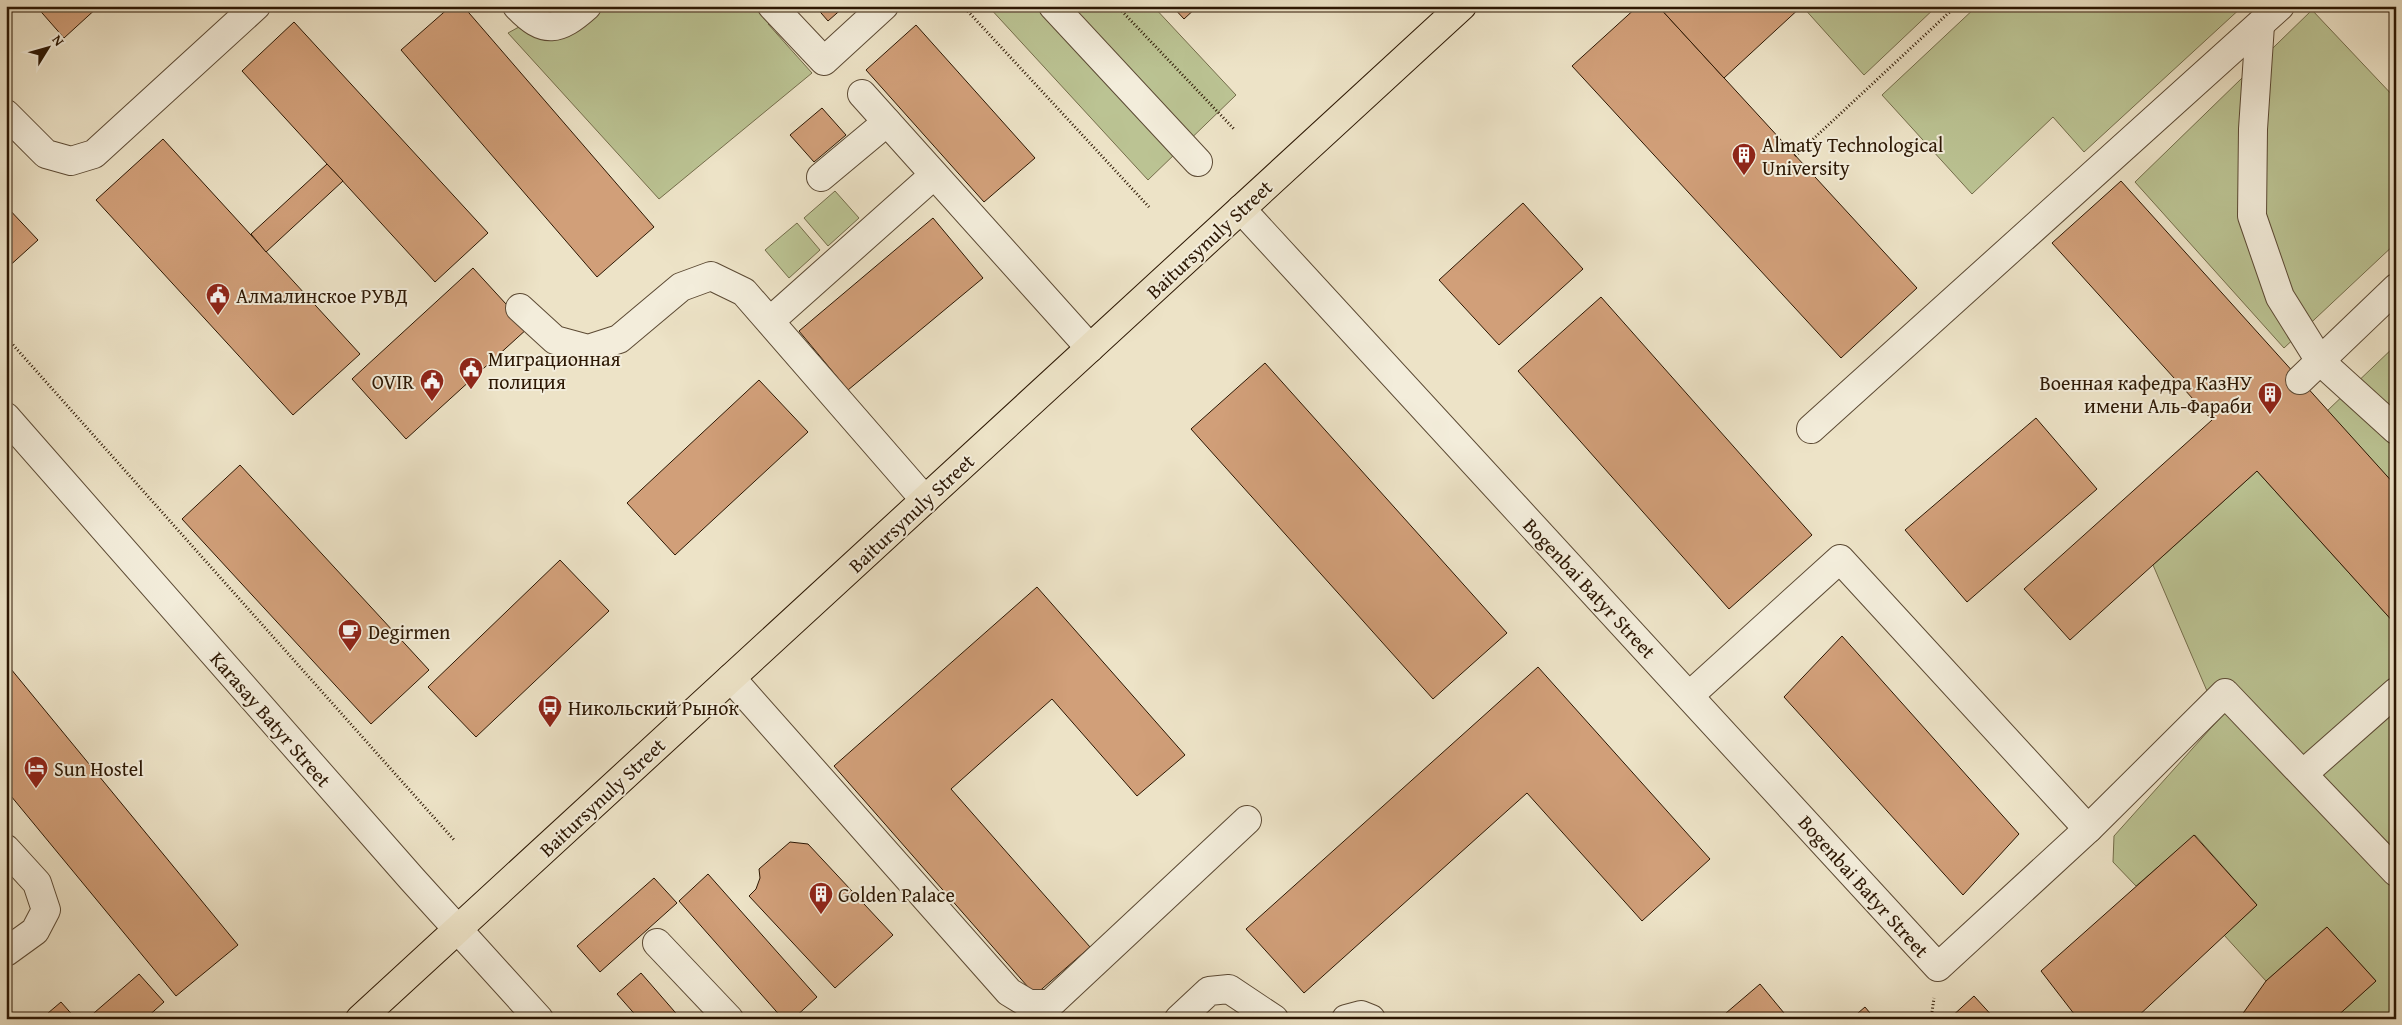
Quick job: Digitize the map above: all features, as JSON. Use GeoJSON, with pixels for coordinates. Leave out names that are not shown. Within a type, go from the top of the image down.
{"type":"FeatureCollection","features":[{"type":"Feature","properties":{"kind":"main road","name":"Baitursynuly Street"},"geometry":{"type":"LineString","coordinates":[[360,1019],[1462,6]]}},
{"type":"Feature","properties":{"kind":"street"},"geometry":{"type":"LineString","coordinates":[[6,114],[46,154],[71,161],[94,154],[256,6]]}},
{"type":"Feature","properties":{"kind":"street"},"geometry":{"type":"LineString","coordinates":[[517,6],[532,22],[555,27],[572,20],[587,6]]}},
{"type":"Feature","properties":{"kind":"street"},"geometry":{"type":"LineString","coordinates":[[772,6],[824,60],[884,6]]}},
{"type":"Feature","properties":{"kind":"street"},"geometry":{"type":"LineString","coordinates":[[1053,6],[1198,162]]}},
{"type":"Feature","properties":{"kind":"street"},"geometry":{"type":"LineString","coordinates":[[1810,429],[2280,6]]}},
{"type":"Feature","properties":{"kind":"street"},"geometry":{"type":"LineString","coordinates":[[2260,25],[2253,129],[2252,216],[2280,297],[2320,361],[2396,430]]}},
{"type":"Feature","properties":{"kind":"street"},"geometry":{"type":"LineString","coordinates":[[862,94],[1090,348]]}},
{"type":"Feature","properties":{"kind":"street"},"geometry":{"type":"LineString","coordinates":[[821,177],[887,122]]}},
{"type":"Feature","properties":{"kind":"street"},"geometry":{"type":"LineString","coordinates":[[770,322],[934,175]]}},
{"type":"Feature","properties":{"kind":"street","name":"Bogenbai Batyr Street"},"geometry":{"type":"LineString","coordinates":[[1241,209],[1690,695],[1938,967],[2088,829]]}},
{"type":"Feature","properties":{"kind":"street"},"geometry":{"type":"LineString","coordinates":[[520,308],[555,340],[588,349],[619,339],[681,287],[711,276],[744,292],[925,500]]}},
{"type":"Feature","properties":{"kind":"street"},"geometry":{"type":"LineString","coordinates":[[2300,380],[2396,288]]}},
{"type":"Feature","properties":{"kind":"street","name":"Karasay Batyr Street"},"geometry":{"type":"LineString","coordinates":[[6,417],[457,929],[540,1019]]}},
{"type":"Feature","properties":{"kind":"street"},"geometry":{"type":"LineString","coordinates":[[1690,695],[1840,559],[2088,829],[2225,693],[2396,872]]}},
{"type":"Feature","properties":{"kind":"street"},"geometry":{"type":"LineString","coordinates":[[731,678],[1009,992],[1029,1004],[1050,1004],[1247,820]]}},
{"type":"Feature","properties":{"kind":"street"},"geometry":{"type":"LineString","coordinates":[[2303,774],[2396,692]]}},
{"type":"Feature","properties":{"kind":"street"},"geometry":{"type":"LineString","coordinates":[[6,849],[37,883],[46,910],[35,931],[6,952]]}},
{"type":"Feature","properties":{"kind":"street"},"geometry":{"type":"LineString","coordinates":[[657,943],[729,1019]]}},
{"type":"Feature","properties":{"kind":"street"},"geometry":{"type":"LineString","coordinates":[[1179,1019],[1209,991],[1229,989],[1274,1019]]}},
{"type":"Feature","properties":{"kind":"street"},"geometry":{"type":"LineString","coordinates":[[1346,1019],[1361,1015],[1370,1019]]}},
{"type":"Feature","properties":{"kind":"path"},"geometry":{"type":"LineString","coordinates":[[962,6],[1149,208]]}},
{"type":"Feature","properties":{"kind":"path"},"geometry":{"type":"LineString","coordinates":[[1118,6],[1234,129]]}},
{"type":"Feature","properties":{"kind":"path"},"geometry":{"type":"LineString","coordinates":[[1795,156],[1956,6]]}},
{"type":"Feature","properties":{"kind":"path"},"geometry":{"type":"LineString","coordinates":[[6,337],[455,841]]}},
{"type":"Feature","properties":{"kind":"green space"},"geometry":{"type":"Polygon","coordinates":[[[557,6],[757,6],[770,22],[768,24],[812,73],[659,199],[508,33],[557,6]]]}},
{"type":"Feature","properties":{"kind":"green space"},"geometry":{"type":"Polygon","coordinates":[[[988,6],[1153,6],[1236,95],[1148,180],[988,6]]]}},
{"type":"Feature","properties":{"kind":"green space"},"geometry":{"type":"Polygon","coordinates":[[[1802,6],[1937,6],[1864,75],[1802,6]]]}},
{"type":"Feature","properties":{"kind":"green space"},"geometry":{"type":"Polygon","coordinates":[[[1977,6],[2243,6],[2084,152],[2053,117],[1972,194],[1882,95],[1977,6]]]}},
{"type":"Feature","properties":{"kind":"green space"},"geometry":{"type":"Polygon","coordinates":[[[2312,10],[2396,99],[2396,243],[2284,348],[2135,182],[2312,10]]]}},
{"type":"Feature","properties":{"kind":"green space"},"geometry":{"type":"Polygon","coordinates":[[[835,191],[859,218],[828,246],[804,218],[835,191]]]}},
{"type":"Feature","properties":{"kind":"green space"},"geometry":{"type":"Polygon","coordinates":[[[797,223],[820,250],[789,278],[765,250],[797,223]]]}},
{"type":"Feature","properties":{"kind":"green space"},"geometry":{"type":"Polygon","coordinates":[[[2396,345],[2396,486],[2327,411],[2396,345]]]}},
{"type":"Feature","properties":{"kind":"green space"},"geometry":{"type":"Polygon","coordinates":[[[2257,471],[2396,625],[2396,1019],[2334,1019],[2376,981],[2327,927],[2266,981],[2224,935],[2257,905],[2195,835],[2136,886],[2113,862],[2114,836],[2219,719],[2153,565],[2257,471]]]}},
{"type":"Feature","properties":{"kind":"building"},"geometry":{"type":"Polygon","coordinates":[[[36,6],[99,6],[64,38],[36,6]]]}},
{"type":"Feature","properties":{"kind":"building"},"geometry":{"type":"Polygon","coordinates":[[[451,6],[463,6],[654,227],[597,277],[401,50],[451,6]]]}},
{"type":"Feature","properties":{"kind":"building"},"geometry":{"type":"Polygon","coordinates":[[[815,6],[845,6],[828,21],[815,6]]]}},
{"type":"Feature","properties":{"kind":"building"},"geometry":{"type":"Polygon","coordinates":[[[1172,6],[1198,6],[1184,19],[1172,6]]]}},
{"type":"Feature","properties":{"kind":"building","name":"Almaty Technological University"},"geometry":{"type":"Polygon","coordinates":[[[1638,6],[1658,6],[1917,288],[1841,358],[1572,66],[1638,6]]]}},
{"type":"Feature","properties":{"kind":"building"},"geometry":{"type":"Polygon","coordinates":[[[1658,6],[1802,6],[1724,78],[1658,6]]]}},
{"type":"Feature","properties":{"kind":"building"},"geometry":{"type":"Polygon","coordinates":[[[294,22],[488,233],[435,282],[242,71],[294,22]]]}},
{"type":"Feature","properties":{"kind":"building"},"geometry":{"type":"Polygon","coordinates":[[[916,25],[1035,158],[984,202],[866,70],[916,25]]]}},
{"type":"Feature","properties":{"kind":"building"},"geometry":{"type":"Polygon","coordinates":[[[822,108],[846,135],[814,162],[790,135],[822,108]]]}},
{"type":"Feature","properties":{"kind":"building"},"geometry":{"type":"Polygon","coordinates":[[[163,139],[360,354],[293,415],[96,200],[163,139]]]}},
{"type":"Feature","properties":{"kind":"building"},"geometry":{"type":"Polygon","coordinates":[[[327,164],[343,181],[266,252],[251,234],[327,164]]]}},
{"type":"Feature","properties":{"kind":"building","name":"Военная кафедра КазНУ имени Аль-Фараби"},"geometry":{"type":"Polygon","coordinates":[[[2121,181],[2396,486],[2396,625],[2257,471],[2070,640],[2024,589],[2212,420],[2052,243],[2121,181]]]}},
{"type":"Feature","properties":{"kind":"building"},"geometry":{"type":"Polygon","coordinates":[[[1523,203],[1583,269],[1499,345],[1439,280],[1523,203]]]}},
{"type":"Feature","properties":{"kind":"building"},"geometry":{"type":"Polygon","coordinates":[[[6,206],[38,240],[6,269],[6,206]]]}},
{"type":"Feature","properties":{"kind":"building"},"geometry":{"type":"Polygon","coordinates":[[[933,218],[983,278],[848,390],[799,331],[933,218]]]}},
{"type":"Feature","properties":{"kind":"building"},"geometry":{"type":"Polygon","coordinates":[[[473,268],[528,328],[406,439],[352,379],[473,268]]]}},
{"type":"Feature","properties":{"kind":"building"},"geometry":{"type":"Polygon","coordinates":[[[1601,297],[1812,535],[1729,609],[1518,371],[1601,297]]]}},
{"type":"Feature","properties":{"kind":"building"},"geometry":{"type":"Polygon","coordinates":[[[1265,363],[1507,633],[1433,699],[1191,429],[1265,363]]]}},
{"type":"Feature","properties":{"kind":"building"},"geometry":{"type":"Polygon","coordinates":[[[759,380],[808,432],[675,555],[627,503],[759,380]]]}},
{"type":"Feature","properties":{"kind":"building"},"geometry":{"type":"Polygon","coordinates":[[[2036,418],[2097,489],[1967,602],[1905,530],[2036,418]]]}},
{"type":"Feature","properties":{"kind":"building"},"geometry":{"type":"Polygon","coordinates":[[[240,465],[429,670],[371,724],[182,519],[240,465]]]}},
{"type":"Feature","properties":{"kind":"building"},"geometry":{"type":"Polygon","coordinates":[[[560,560],[609,611],[476,737],[428,687],[560,560]]]}},
{"type":"Feature","properties":{"kind":"building"},"geometry":{"type":"Polygon","coordinates":[[[1037,587],[1185,755],[1137,796],[1052,699],[951,789],[1090,947],[1035,995],[834,766],[1037,587]]]}},
{"type":"Feature","properties":{"kind":"building"},"geometry":{"type":"Polygon","coordinates":[[[1842,636],[2019,834],[1963,895],[1784,697],[1842,636]]]}},
{"type":"Feature","properties":{"kind":"building"},"geometry":{"type":"Polygon","coordinates":[[[6,663],[238,945],[176,996],[6,790],[6,663]]]}},
{"type":"Feature","properties":{"kind":"building"},"geometry":{"type":"Polygon","coordinates":[[[1538,667],[1710,859],[1642,921],[1527,793],[1304,993],[1246,929],[1538,667]]]}},
{"type":"Feature","properties":{"kind":"building"},"geometry":{"type":"Polygon","coordinates":[[[2194,835],[2257,905],[2135,1019],[2078,1019],[2041,971],[2194,835]]]}},
{"type":"Feature","properties":{"kind":"building","name":"Golden Palace"},"geometry":{"type":"Polygon","coordinates":[[[790,842],[808,844],[893,935],[835,988],[749,896],[756,889],[760,878],[759,869],[790,842]]]}},
{"type":"Feature","properties":{"kind":"building"},"geometry":{"type":"Polygon","coordinates":[[[708,874],[817,997],[793,1019],[783,1019],[679,901],[708,874]]]}},
{"type":"Feature","properties":{"kind":"building"},"geometry":{"type":"Polygon","coordinates":[[[654,878],[677,903],[600,972],[577,946],[654,878]]]}},
{"type":"Feature","properties":{"kind":"building"},"geometry":{"type":"Polygon","coordinates":[[[2327,927],[2376,981],[2334,1019],[2239,1019],[2266,981],[2327,927]]]}},
{"type":"Feature","properties":{"kind":"building"},"geometry":{"type":"Polygon","coordinates":[[[641,973],[681,1019],[639,1019],[617,994],[641,973]]]}},
{"type":"Feature","properties":{"kind":"building"},"geometry":{"type":"Polygon","coordinates":[[[139,974],[164,1002],[145,1019],[87,1019],[139,974]]]}},
{"type":"Feature","properties":{"kind":"building"},"geometry":{"type":"Polygon","coordinates":[[[1760,984],[1789,1019],[1719,1019],[1760,984]]]}},
{"type":"Feature","properties":{"kind":"building"},"geometry":{"type":"Polygon","coordinates":[[[1974,996],[1995,1019],[1949,1019],[1974,996]]]}},
{"type":"Feature","properties":{"kind":"building"},"geometry":{"type":"Polygon","coordinates":[[[61,1002],[76,1019],[41,1019],[61,1002]]]}},
{"type":"Feature","properties":{"kind":"building"},"geometry":{"type":"Polygon","coordinates":[[[1865,1007],[1875,1019],[1851,1019],[1865,1007]]]}},
{"type":"Feature","properties":{"kind":"place","name":"Almaty Technological University"},"geometry":{"type":"Point","coordinates":[1744,176]}},
{"type":"Feature","properties":{"kind":"place","name":"Алмалинское РУВД"},"geometry":{"type":"Point","coordinates":[218,316]}},
{"type":"Feature","properties":{"kind":"place","name":"Миграционная полиция"},"geometry":{"type":"Point","coordinates":[471,390]}},
{"type":"Feature","properties":{"kind":"place","name":"OVIR"},"geometry":{"type":"Point","coordinates":[432,402]}},
{"type":"Feature","properties":{"kind":"place","name":"Военная кафедра КазНУ имени Аль-Фараби"},"geometry":{"type":"Point","coordinates":[2270,415]}},
{"type":"Feature","properties":{"kind":"place","name":"Degirmen"},"geometry":{"type":"Point","coordinates":[350,652]}},
{"type":"Feature","properties":{"kind":"place","name":"Никольский Рынок"},"geometry":{"type":"Point","coordinates":[550,728]}},
{"type":"Feature","properties":{"kind":"place","name":"Sun Hostel"},"geometry":{"type":"Point","coordinates":[36,789]}},
{"type":"Feature","properties":{"kind":"place","name":"Golden Palace"},"geometry":{"type":"Point","coordinates":[821,915]}}]}
